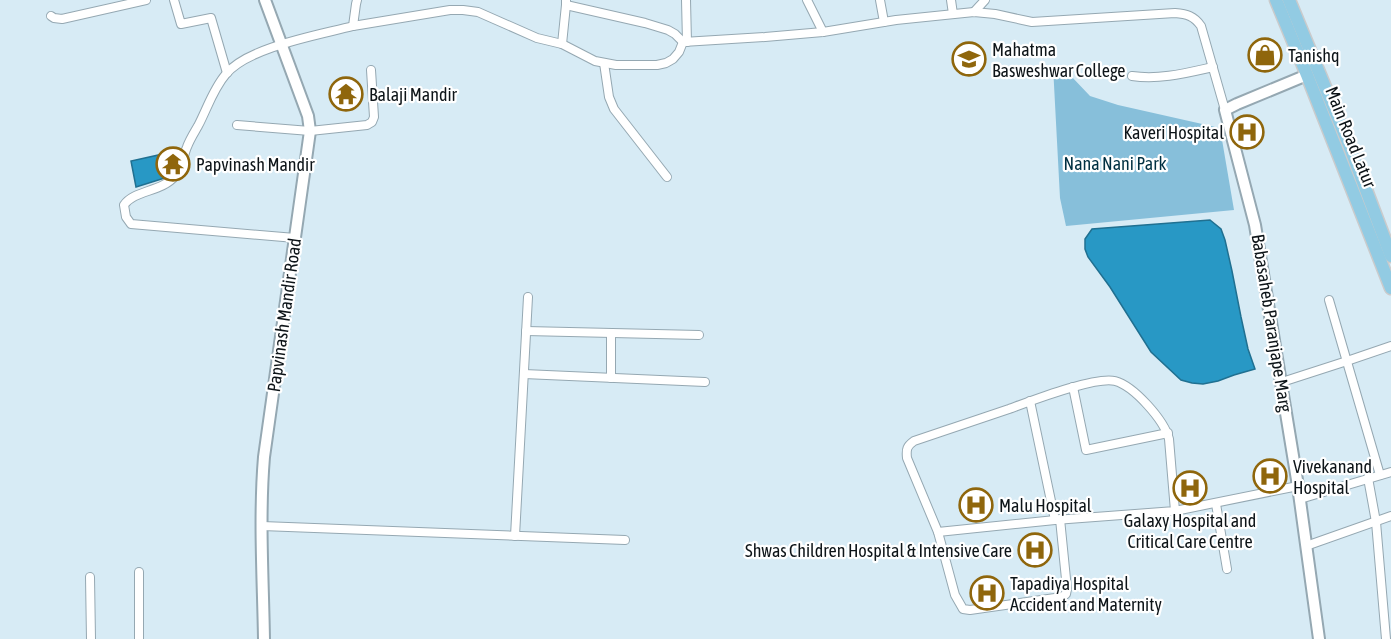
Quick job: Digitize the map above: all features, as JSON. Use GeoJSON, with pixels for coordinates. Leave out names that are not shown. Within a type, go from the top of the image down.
{"type":"FeatureCollection","features":[{"type":"Feature","properties":{"kind":"main road","name":"Main Road Latur"},"geometry":{"type":"LineString","coordinates":[[1277,0],[1378,238],[1391,256]]}},
{"type":"Feature","properties":{"kind":"main road","name":"Main Road Latur"},"geometry":{"type":"LineString","coordinates":[[1289,0],[1349,145],[1391,288]]}},
{"type":"Feature","properties":{"kind":"street"},"geometry":{"type":"LineString","coordinates":[[51,16],[62,19],[146,0]]}},
{"type":"Feature","properties":{"kind":"street"},"geometry":{"type":"LineString","coordinates":[[174,0],[181,24],[211,18],[226,73]]}},
{"type":"Feature","properties":{"kind":"street","name":"Papvinash Mandir Road"},"geometry":{"type":"LineString","coordinates":[[264,639],[262,482],[264,457],[310,131],[308,116],[265,0]]}},
{"type":"Feature","properties":{"kind":"street"},"geometry":{"type":"LineString","coordinates":[[353,26],[357,0]]}},
{"type":"Feature","properties":{"kind":"street"},"geometry":{"type":"LineString","coordinates":[[295,238],[131,224],[126,217],[124,205],[130,198],[166,184],[176,175],[181,167],[186,147],[214,93],[226,73],[246,58],[281,45],[353,26],[450,10],[463,10],[478,12],[537,38],[562,44],[579,54],[604,63],[626,65],[666,63],[680,52],[685,42],[686,0]]}},
{"type":"Feature","properties":{"kind":"street"},"geometry":{"type":"LineString","coordinates":[[807,0],[823,32]]}},
{"type":"Feature","properties":{"kind":"street"},"geometry":{"type":"LineString","coordinates":[[880,0],[884,22]]}},
{"type":"Feature","properties":{"kind":"street"},"geometry":{"type":"LineString","coordinates":[[951,0],[953,14]]}},
{"type":"Feature","properties":{"kind":"street"},"geometry":{"type":"LineString","coordinates":[[974,12],[985,0]]}},
{"type":"Feature","properties":{"kind":"street"},"geometry":{"type":"LineString","coordinates":[[562,44],[566,3],[668,30],[685,42],[823,32],[884,22],[974,12],[1032,22],[1175,13],[1186,14],[1196,19],[1201,26],[1225,110],[1307,75]]}},
{"type":"Feature","properties":{"kind":"street"},"geometry":{"type":"LineString","coordinates":[[604,63],[607,91],[614,109],[667,177]]}},
{"type":"Feature","properties":{"kind":"street"},"geometry":{"type":"LineString","coordinates":[[1132,76],[1167,77],[1213,67]]}},
{"type":"Feature","properties":{"kind":"street"},"geometry":{"type":"LineString","coordinates":[[237,125],[310,131],[362,127],[372,122],[374,117],[371,70]]}},
{"type":"Feature","properties":{"kind":"street","name":"Babasaheb Paranjape Marg"},"geometry":{"type":"LineString","coordinates":[[1225,110],[1255,225],[1282,382],[1318,634]]}},
{"type":"Feature","properties":{"kind":"street"},"geometry":{"type":"LineString","coordinates":[[515,536],[528,297]]}},
{"type":"Feature","properties":{"kind":"street"},"geometry":{"type":"LineString","coordinates":[[1329,300],[1380,475]]}},
{"type":"Feature","properties":{"kind":"street"},"geometry":{"type":"LineString","coordinates":[[526,331],[699,335]]}},
{"type":"Feature","properties":{"kind":"street"},"geometry":{"type":"LineString","coordinates":[[611,333],[611,378]]}},
{"type":"Feature","properties":{"kind":"street"},"geometry":{"type":"LineString","coordinates":[[1282,382],[1391,346]]}},
{"type":"Feature","properties":{"kind":"street"},"geometry":{"type":"LineString","coordinates":[[524,374],[705,382]]}},
{"type":"Feature","properties":{"kind":"street"},"geometry":{"type":"LineString","coordinates":[[1030,401],[1057,520],[1066,594],[1062,597],[970,610],[963,609],[956,595],[938,532],[907,458],[906,449],[914,441],[1030,401],[1072,387],[1105,380],[1116,381],[1129,389],[1150,408],[1168,433],[1175,511]]}},
{"type":"Feature","properties":{"kind":"street"},"geometry":{"type":"LineString","coordinates":[[1072,387],[1086,450],[1168,433]]}},
{"type":"Feature","properties":{"kind":"street"},"geometry":{"type":"LineString","coordinates":[[1300,499],[1391,471]]}},
{"type":"Feature","properties":{"kind":"street"},"geometry":{"type":"LineString","coordinates":[[1368,478],[1387,603],[1386,639]]}},
{"type":"Feature","properties":{"kind":"street"},"geometry":{"type":"LineString","coordinates":[[938,532],[1175,511],[1298,486]]}},
{"type":"Feature","properties":{"kind":"street"},"geometry":{"type":"LineString","coordinates":[[1216,504],[1227,569]]}},
{"type":"Feature","properties":{"kind":"street"},"geometry":{"type":"LineString","coordinates":[[1306,546],[1391,516]]}},
{"type":"Feature","properties":{"kind":"street"},"geometry":{"type":"LineString","coordinates":[[262,526],[625,540]]}},
{"type":"Feature","properties":{"kind":"street"},"geometry":{"type":"LineString","coordinates":[[139,572],[139,639]]}},
{"type":"Feature","properties":{"kind":"street"},"geometry":{"type":"LineString","coordinates":[[90,577],[91,639]]}},
{"type":"Feature","properties":{"kind":"green space","name":"Nana Nani Park"},"geometry":{"type":"Polygon","coordinates":[[[1053,66],[1071,76],[1090,96],[1118,105],[1220,128],[1234,210],[1066,226],[1060,198],[1053,66]]]}},
{"type":"Feature","properties":{"kind":"shaded area"},"geometry":{"type":"Polygon","coordinates":[[[163,154],[168,177],[136,187],[131,161],[163,154]]]}},
{"type":"Feature","properties":{"kind":"shaded area"},"geometry":{"type":"Polygon","coordinates":[[[1210,220],[1221,229],[1225,240],[1248,349],[1255,369],[1203,384],[1181,380],[1151,352],[1088,257],[1085,239],[1092,229],[1210,220]]]}},
{"type":"Feature","properties":{"kind":"place","name":"Tanishq"},"geometry":{"type":"Point","coordinates":[1265,55]}},
{"type":"Feature","properties":{"kind":"place","name":"Mahatma Basweshwar College"},"geometry":{"type":"Point","coordinates":[969,59]}},
{"type":"Feature","properties":{"kind":"place","name":"Balaji Mandir"},"geometry":{"type":"Point","coordinates":[346,94]}},
{"type":"Feature","properties":{"kind":"place","name":"Kaveri Hospital"},"geometry":{"type":"Point","coordinates":[1247,132]}},
{"type":"Feature","properties":{"kind":"place","name":"Papvinash Mandir"},"geometry":{"type":"Point","coordinates":[173,164]}},
{"type":"Feature","properties":{"kind":"place","name":"Vivekanand Hospital"},"geometry":{"type":"Point","coordinates":[1270,476]}},
{"type":"Feature","properties":{"kind":"place","name":"Galaxy Hospital and Critical Care Centre"},"geometry":{"type":"Point","coordinates":[1190,488]}},
{"type":"Feature","properties":{"kind":"place","name":"Malu Hospital"},"geometry":{"type":"Point","coordinates":[976,505]}},
{"type":"Feature","properties":{"kind":"place","name":"Shwas Children Hospital & Intensive Care"},"geometry":{"type":"Point","coordinates":[1035,550]}},
{"type":"Feature","properties":{"kind":"place","name":"Tapadiya Hospital Accident and Maternity"},"geometry":{"type":"Point","coordinates":[987,593]}}]}
